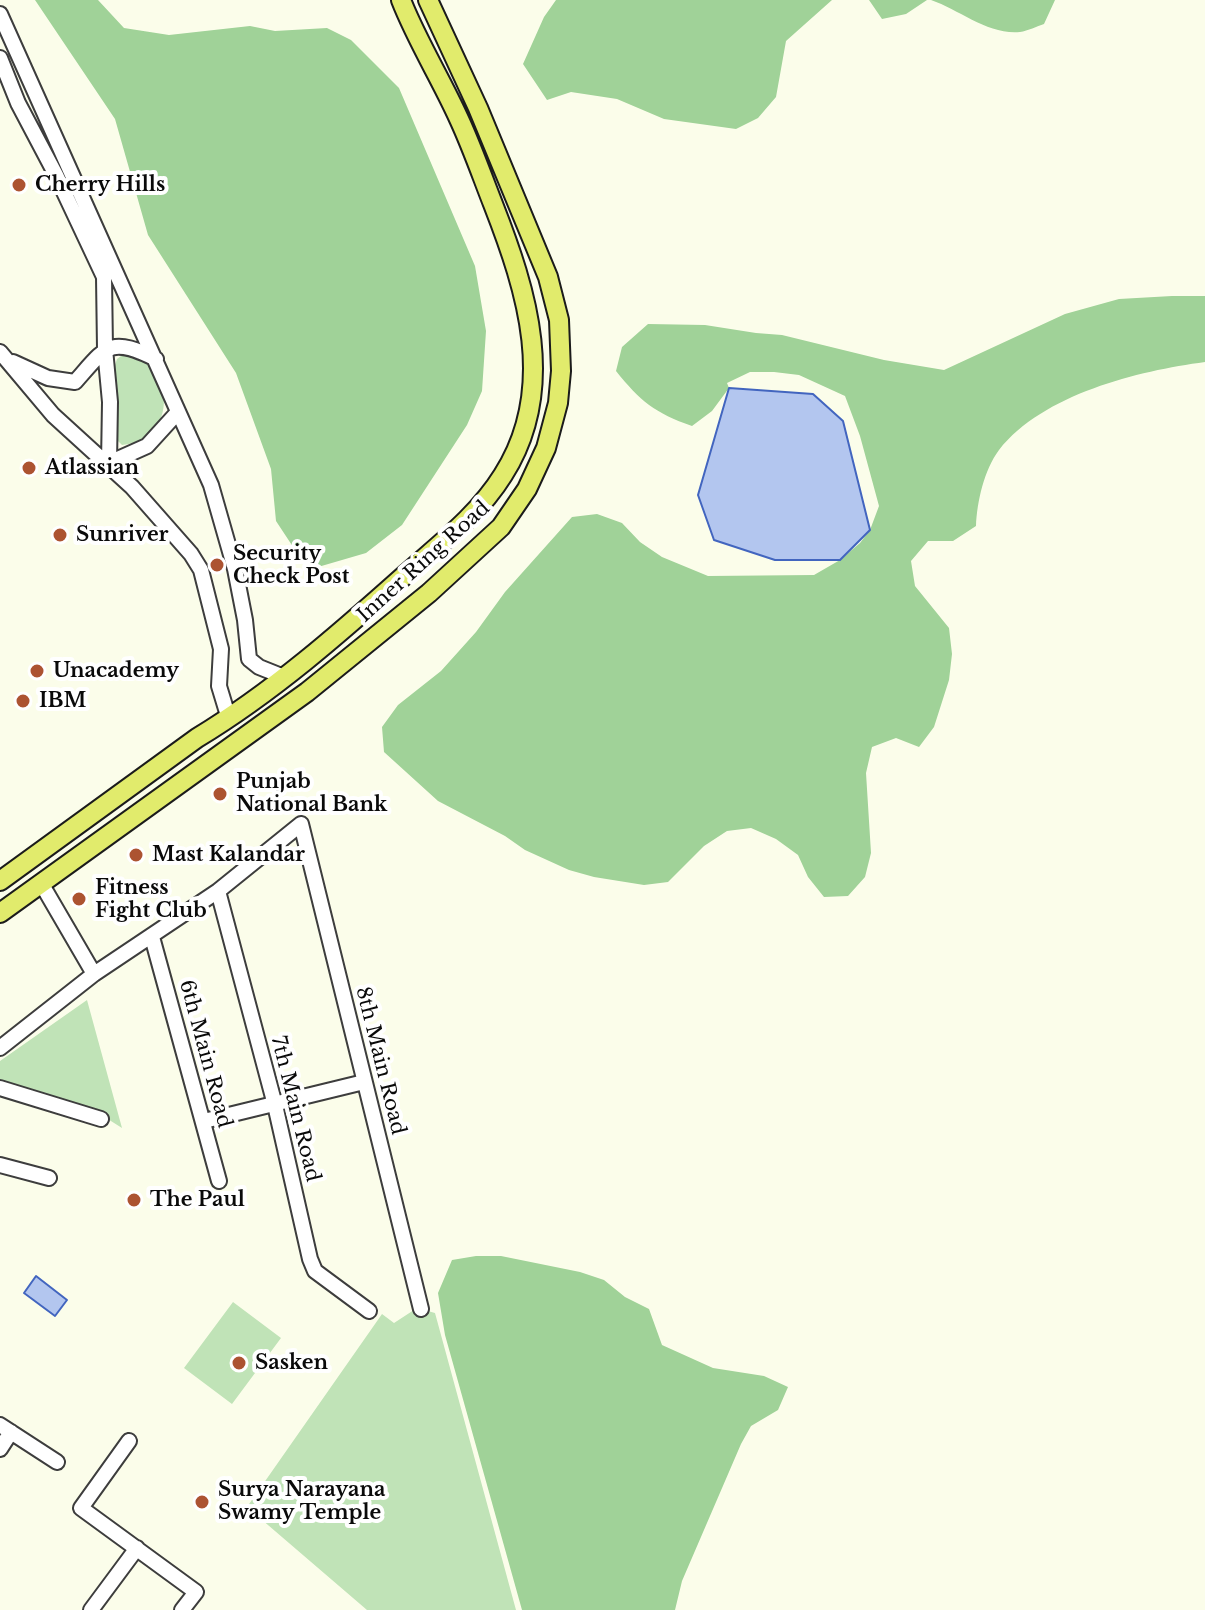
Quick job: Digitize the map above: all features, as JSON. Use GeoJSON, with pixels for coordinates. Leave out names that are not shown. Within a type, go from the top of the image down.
{"type":"FeatureCollection","features":[{"type":"Feature","properties":{"kind":"main road","name":"Inner Ring Road"},"geometry":{"type":"LineString","coordinates":[[0,881],[197,738],[229,719],[393,586],[461,527],[484,502],[504,474],[521,440],[533,397],[530,316],[513,255],[459,118],[412,29],[401,0]]}},
{"type":"Feature","properties":{"kind":"main road","name":"Inner Ring Road"},"geometry":{"type":"LineString","coordinates":[[0,913],[307,692],[429,593],[501,527],[527,489],[546,448],[558,403],[561,371],[559,320],[548,277],[478,108],[428,0]]}},
{"type":"Feature","properties":{"kind":"street"},"geometry":{"type":"LineString","coordinates":[[0,14],[211,485],[235,569],[249,659],[259,667],[284,677]]}},
{"type":"Feature","properties":{"kind":"street"},"geometry":{"type":"LineString","coordinates":[[0,58],[18,103],[104,277],[105,349],[110,402],[109,463]]}},
{"type":"Feature","properties":{"kind":"street"},"geometry":{"type":"LineString","coordinates":[[4,356],[48,378],[75,382],[105,349],[128,345],[156,359]]}},
{"type":"Feature","properties":{"kind":"street"},"geometry":{"type":"LineString","coordinates":[[4,356],[53,415],[109,463],[182,544],[201,570],[221,649],[219,686],[229,719]]}},
{"type":"Feature","properties":{"kind":"street"},"geometry":{"type":"LineString","coordinates":[[109,463],[147,446],[178,412]]}},
{"type":"Feature","properties":{"kind":"street","name":"8th Main Road"},"geometry":{"type":"LineString","coordinates":[[218,891],[301,824],[421,1309]]}},
{"type":"Feature","properties":{"kind":"street"},"geometry":{"type":"LineString","coordinates":[[41,883],[94,974]]}},
{"type":"Feature","properties":{"kind":"street"},"geometry":{"type":"LineString","coordinates":[[0,1048],[94,974],[218,891]]}},
{"type":"Feature","properties":{"kind":"street","name":"7th Main Road"},"geometry":{"type":"LineString","coordinates":[[218,891],[275,1105],[310,1259],[315,1271],[369,1311]]}},
{"type":"Feature","properties":{"kind":"street","name":"6th Main Road"},"geometry":{"type":"LineString","coordinates":[[152,937],[219,1181]]}},
{"type":"Feature","properties":{"kind":"street"},"geometry":{"type":"LineString","coordinates":[[204,1121],[364,1082]]}},
{"type":"Feature","properties":{"kind":"street"},"geometry":{"type":"LineString","coordinates":[[0,1088],[101,1119]]}},
{"type":"Feature","properties":{"kind":"street"},"geometry":{"type":"LineString","coordinates":[[0,1165],[49,1178]]}},
{"type":"Feature","properties":{"kind":"street"},"geometry":{"type":"LineString","coordinates":[[0,1449],[6,1428],[57,1462]]}},
{"type":"Feature","properties":{"kind":"street"},"geometry":{"type":"LineString","coordinates":[[129,1441],[81,1508],[196,1592],[182,1610]]}},
{"type":"Feature","properties":{"kind":"street"},"geometry":{"type":"LineString","coordinates":[[91,1610],[137,1548]]}},
{"type":"Feature","properties":{"kind":"green space"},"geometry":{"type":"Polygon","coordinates":[[[35,0],[98,0],[124,28],[169,35],[250,26],[275,31],[327,28],[351,40],[399,88],[475,266],[486,331],[482,391],[467,425],[402,525],[366,553],[318,567],[303,562],[276,521],[271,469],[236,373],[148,235],[115,119],[35,0]]]}},
{"type":"Feature","properties":{"kind":"green space"},"geometry":{"type":"Polygon","coordinates":[[[556,0],[832,0],[786,41],[776,97],[758,118],[736,129],[664,119],[617,99],[571,92],[547,100],[523,64],[544,17],[556,0]]]}},
{"type":"Feature","properties":{"kind":"green space"},"geometry":{"type":"Polygon","coordinates":[[[869,0],[927,0],[906,14],[882,19],[869,0]]]}},
{"type":"Feature","properties":{"kind":"green space"},"geometry":{"type":"Polygon","coordinates":[[[931,0],[1055,0],[1044,24],[1026,31],[1008,32],[985,26],[931,0]]]}},
{"type":"Feature","properties":{"kind":"green space"},"geometry":{"type":"Polygon","coordinates":[[[1205,296],[1205,362],[1151,372],[1093,388],[1040,414],[1018,431],[994,458],[982,486],[976,526],[953,541],[928,541],[911,561],[915,586],[949,628],[952,654],[949,680],[934,727],[919,747],[896,738],[872,747],[866,773],[871,853],[865,877],[848,896],[824,897],[808,877],[798,855],[776,839],[751,828],[727,831],[704,846],[668,882],[644,885],[569,870],[525,850],[438,801],[384,752],[382,727],[398,705],[441,671],[476,632],[505,592],[572,517],[597,514],[622,523],[640,542],[662,557],[708,576],[814,575],[840,560],[870,530],[879,506],[860,436],[845,396],[799,375],[750,372],[727,383],[729,388],[712,411],[692,426],[649,405],[616,371],[622,347],[648,324],[705,325],[782,335],[884,360],[944,370],[1065,314],[1119,299],[1205,296]]]}},
{"type":"Feature","properties":{"kind":"green space"},"geometry":{"type":"Polygon","coordinates":[[[125,353],[141,359],[154,370],[164,400],[162,416],[154,430],[141,440],[122,445],[114,437],[114,368],[117,359],[125,353]]]}},
{"type":"Feature","properties":{"kind":"green space"},"geometry":{"type":"Polygon","coordinates":[[[87,1000],[122,1128],[103,1116],[0,1082],[0,1061],[87,1000]]]}},
{"type":"Feature","properties":{"kind":"green space"},"geometry":{"type":"Polygon","coordinates":[[[501,1256],[604,1280],[625,1297],[649,1309],[662,1345],[713,1368],[764,1376],[788,1387],[778,1410],[751,1426],[741,1444],[682,1581],[675,1610],[522,1610],[445,1335],[438,1293],[452,1260],[501,1256]]]}},
{"type":"Feature","properties":{"kind":"green space"},"geometry":{"type":"Polygon","coordinates":[[[233,1302],[281,1338],[232,1404],[184,1368],[233,1302]]]}},
{"type":"Feature","properties":{"kind":"green space"},"geometry":{"type":"Polygon","coordinates":[[[417,1308],[435,1313],[516,1610],[367,1610],[247,1507],[382,1314],[394,1323],[417,1308]]]}},
{"type":"Feature","properties":{"kind":"water"},"geometry":{"type":"Polygon","coordinates":[[[729,388],[813,394],[843,421],[870,530],[840,560],[775,560],[714,540],[698,495],[729,388]]]}},
{"type":"Feature","properties":{"kind":"water"},"geometry":{"type":"Polygon","coordinates":[[[36,1276],[67,1300],[55,1316],[24,1293],[36,1276]]]}},
{"type":"Feature","properties":{"kind":"place","name":"Cherry Hills"},"geometry":{"type":"Point","coordinates":[19,185]}},
{"type":"Feature","properties":{"kind":"place","name":"Atlassian"},"geometry":{"type":"Point","coordinates":[29,468]}},
{"type":"Feature","properties":{"kind":"place","name":"Sunriver"},"geometry":{"type":"Point","coordinates":[60,535]}},
{"type":"Feature","properties":{"kind":"place","name":"Security Check Post"},"geometry":{"type":"Point","coordinates":[217,565]}},
{"type":"Feature","properties":{"kind":"place","name":"Unacademy"},"geometry":{"type":"Point","coordinates":[37,671]}},
{"type":"Feature","properties":{"kind":"place","name":"IBM"},"geometry":{"type":"Point","coordinates":[23,701]}},
{"type":"Feature","properties":{"kind":"place","name":"Punjab National Bank"},"geometry":{"type":"Point","coordinates":[220,794]}},
{"type":"Feature","properties":{"kind":"place","name":"Mast Kalandar"},"geometry":{"type":"Point","coordinates":[136,855]}},
{"type":"Feature","properties":{"kind":"place","name":"Fitness Fight Club"},"geometry":{"type":"Point","coordinates":[79,899]}},
{"type":"Feature","properties":{"kind":"place","name":"The Paul"},"geometry":{"type":"Point","coordinates":[134,1200]}},
{"type":"Feature","properties":{"kind":"place","name":"Sasken"},"geometry":{"type":"Point","coordinates":[239,1363]}},
{"type":"Feature","properties":{"kind":"place","name":"Surya Narayana Swamy Temple"},"geometry":{"type":"Point","coordinates":[202,1502]}}]}
